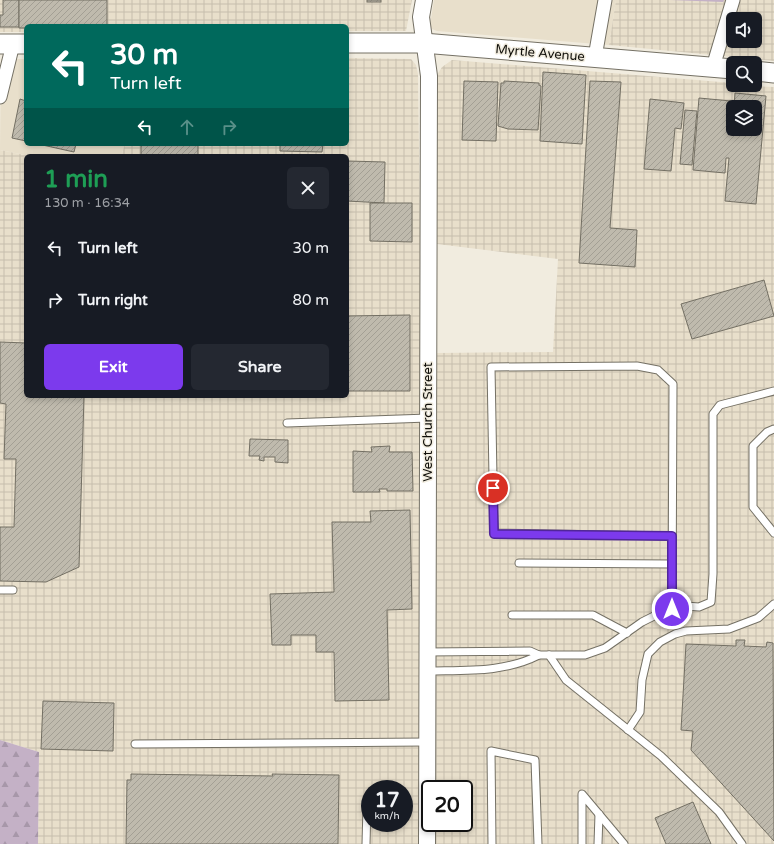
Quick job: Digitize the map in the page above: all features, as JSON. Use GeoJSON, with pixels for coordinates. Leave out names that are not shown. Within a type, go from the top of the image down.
{"type":"FeatureCollection","features":[{"type":"Feature","properties":{"kind":"main road","name":"Myrtle Avenue"},"geometry":{"type":"LineString","coordinates":[[349,43],[423,42],[726,68]]}},
{"type":"Feature","properties":{"kind":"main road"},"geometry":{"type":"LineString","coordinates":[[762,71],[774,72]]}},
{"type":"Feature","properties":{"kind":"street","name":"West Church Street"},"geometry":{"type":"LineString","coordinates":[[424,0],[421,17],[423,42],[429,76],[426,844]]}},
{"type":"Feature","properties":{"kind":"street"},"geometry":{"type":"LineString","coordinates":[[595,57],[605,0]]}},
{"type":"Feature","properties":{"kind":"street"},"geometry":{"type":"LineString","coordinates":[[713,67],[733,0]]}},
{"type":"Feature","properties":{"kind":"street"},"geometry":{"type":"LineString","coordinates":[[0,97],[13,44]]}},
{"type":"Feature","properties":{"kind":"lane"},"geometry":{"type":"LineString","coordinates":[[672,536],[494,534],[491,367],[636,366],[658,370],[673,384],[672,609]]}},
{"type":"Feature","properties":{"kind":"lane"},"geometry":{"type":"LineString","coordinates":[[427,652],[530,651],[539,655],[585,655],[605,648],[642,622],[664,610],[686,606],[699,607],[711,602],[714,547],[713,414],[720,405],[774,391]]}},
{"type":"Feature","properties":{"kind":"lane"},"geometry":{"type":"LineString","coordinates":[[287,423],[428,418]]}},
{"type":"Feature","properties":{"kind":"lane"},"geometry":{"type":"LineString","coordinates":[[774,429],[767,432],[753,446],[753,507],[774,533]]}},
{"type":"Feature","properties":{"kind":"lane"},"geometry":{"type":"LineString","coordinates":[[519,563],[672,564]]}},
{"type":"Feature","properties":{"kind":"lane"},"geometry":{"type":"LineString","coordinates":[[0,590],[13,590]]}},
{"type":"Feature","properties":{"kind":"lane"},"geometry":{"type":"LineString","coordinates":[[628,730],[640,712],[642,680],[648,654],[660,642],[675,634],[686,631],[729,629],[758,618],[774,604]]}},
{"type":"Feature","properties":{"kind":"lane"},"geometry":{"type":"LineString","coordinates":[[512,615],[593,615],[627,633]]}},
{"type":"Feature","properties":{"kind":"lane"},"geometry":{"type":"LineString","coordinates":[[427,671],[494,669],[527,662],[539,655]]}},
{"type":"Feature","properties":{"kind":"lane"},"geometry":{"type":"LineString","coordinates":[[549,655],[566,680],[661,756],[719,812],[742,844]]}},
{"type":"Feature","properties":{"kind":"lane"},"geometry":{"type":"LineString","coordinates":[[135,744],[427,742]]}},
{"type":"Feature","properties":{"kind":"lane"},"geometry":{"type":"LineString","coordinates":[[492,844],[491,751],[536,760],[538,844]]}},
{"type":"Feature","properties":{"kind":"lane"},"geometry":{"type":"LineString","coordinates":[[582,844],[582,794],[599,814],[618,841],[624,844]]}},
{"type":"Feature","properties":{"kind":"lane"},"geometry":{"type":"LineString","coordinates":[[598,844],[599,814]]}},
{"type":"Feature","properties":{"kind":"lane"},"geometry":{"type":"LineString","coordinates":[[366,832],[366,844]]}},
{"type":"Feature","properties":{"kind":"shaded area"},"geometry":{"type":"Polygon","coordinates":[[[0,0],[412,0],[406,31],[349,31],[349,24],[24,24],[24,32],[0,32],[0,0]]]}},
{"type":"Feature","properties":{"kind":"shaded area"},"geometry":{"type":"Polygon","coordinates":[[[434,0],[616,0],[609,45],[437,31],[432,29],[430,25],[434,0]]]}},
{"type":"Feature","properties":{"kind":"shaded area"},"geometry":{"type":"Polygon","coordinates":[[[616,0],[774,0],[774,61],[762,60],[762,56],[726,56],[609,45],[616,0]]]}},
{"type":"Feature","properties":{"kind":"shaded area"},"geometry":{"type":"Polygon","coordinates":[[[349,58],[411,59],[416,65],[418,74],[421,314],[419,844],[38,844],[39,752],[0,740],[0,150],[24,155],[24,398],[349,398],[349,154],[122,154],[124,146],[349,146],[349,58]]]}},
{"type":"Feature","properties":{"kind":"shaded area"},"geometry":{"type":"Polygon","coordinates":[[[1,59],[24,59],[24,146],[124,146],[122,154],[24,155],[0,150],[1,59]]]}},
{"type":"Feature","properties":{"kind":"shaded area"},"geometry":{"type":"Polygon","coordinates":[[[452,60],[726,82],[726,92],[762,92],[762,86],[774,87],[774,844],[436,844],[436,832],[473,832],[473,780],[436,780],[437,353],[553,352],[558,259],[437,244],[437,75],[442,67],[452,60]]]}},
{"type":"Feature","properties":{"kind":"green space"},"geometry":{"type":"Polygon","coordinates":[[[670,0],[724,0],[723,2],[670,0]]]}},
{"type":"Feature","properties":{"kind":"green space"},"geometry":{"type":"Polygon","coordinates":[[[0,740],[39,752],[38,844],[0,844],[0,740]]]}},
{"type":"Feature","properties":{"kind":"building"},"geometry":{"type":"Polygon","coordinates":[[[3,0],[19,0],[19,27],[0,27],[0,15],[3,15],[3,0]]]}},
{"type":"Feature","properties":{"kind":"building"},"geometry":{"type":"Polygon","coordinates":[[[19,0],[107,0],[107,24],[24,24],[24,28],[19,28],[19,0]]]}},
{"type":"Feature","properties":{"kind":"building"},"geometry":{"type":"Polygon","coordinates":[[[367,0],[381,0],[381,2],[367,2],[367,0]]]}},
{"type":"Feature","properties":{"kind":"building"},"geometry":{"type":"Polygon","coordinates":[[[543,72],[586,75],[582,144],[540,141],[543,72]]]}},
{"type":"Feature","properties":{"kind":"building"},"geometry":{"type":"Polygon","coordinates":[[[464,81],[498,82],[496,141],[462,140],[464,81]]]}},
{"type":"Feature","properties":{"kind":"building"},"geometry":{"type":"Polygon","coordinates":[[[504,81],[539,83],[541,86],[538,130],[508,129],[498,126],[501,83],[504,83],[504,81]]]}},
{"type":"Feature","properties":{"kind":"building"},"geometry":{"type":"Polygon","coordinates":[[[590,81],[621,82],[610,228],[637,230],[635,267],[579,263],[590,81]]]}},
{"type":"Feature","properties":{"kind":"building"},"geometry":{"type":"Polygon","coordinates":[[[735,93],[766,96],[756,204],[725,201],[729,158],[726,158],[725,173],[693,170],[699,98],[726,101],[726,136],[762,136],[762,100],[734,100],[735,93]]]}},
{"type":"Feature","properties":{"kind":"building"},"geometry":{"type":"Polygon","coordinates":[[[20,99],[24,100],[24,141],[12,138],[20,99]]]}},
{"type":"Feature","properties":{"kind":"building"},"geometry":{"type":"Polygon","coordinates":[[[650,99],[684,103],[681,129],[675,128],[671,171],[644,169],[650,99]]]}},
{"type":"Feature","properties":{"kind":"building"},"geometry":{"type":"Polygon","coordinates":[[[685,110],[697,111],[692,165],[680,164],[685,110]]]}},
{"type":"Feature","properties":{"kind":"building"},"geometry":{"type":"Polygon","coordinates":[[[47,146],[76,146],[74,152],[47,146]]]}},
{"type":"Feature","properties":{"kind":"building"},"geometry":{"type":"Polygon","coordinates":[[[141,146],[198,146],[198,154],[141,154],[141,146]]]}},
{"type":"Feature","properties":{"kind":"building"},"geometry":{"type":"Polygon","coordinates":[[[280,146],[323,146],[322,152],[280,151],[280,146]]]}},
{"type":"Feature","properties":{"kind":"building"},"geometry":{"type":"Polygon","coordinates":[[[349,161],[385,162],[384,203],[349,201],[349,161]]]}},
{"type":"Feature","properties":{"kind":"building"},"geometry":{"type":"Polygon","coordinates":[[[370,203],[412,203],[412,242],[370,241],[370,203]]]}},
{"type":"Feature","properties":{"kind":"building"},"geometry":{"type":"Polygon","coordinates":[[[764,280],[774,316],[692,339],[681,304],[764,280]]]}},
{"type":"Feature","properties":{"kind":"building"},"geometry":{"type":"Polygon","coordinates":[[[410,315],[410,391],[349,391],[349,316],[410,315]]]}},
{"type":"Feature","properties":{"kind":"building"},"geometry":{"type":"Polygon","coordinates":[[[0,342],[24,343],[24,398],[84,398],[79,567],[46,582],[0,581],[0,527],[14,527],[16,459],[4,459],[6,404],[0,403],[0,342]]]}},
{"type":"Feature","properties":{"kind":"building"},"geometry":{"type":"Polygon","coordinates":[[[250,439],[288,440],[288,463],[275,462],[275,457],[264,457],[264,461],[259,460],[260,456],[249,456],[250,439]]]}},
{"type":"Feature","properties":{"kind":"building"},"geometry":{"type":"Polygon","coordinates":[[[390,446],[389,452],[412,452],[413,491],[387,491],[387,489],[379,489],[380,492],[353,492],[353,451],[372,452],[371,447],[390,446]]]}},
{"type":"Feature","properties":{"kind":"building"},"geometry":{"type":"Polygon","coordinates":[[[410,510],[412,609],[387,610],[389,700],[335,701],[334,652],[316,652],[316,635],[291,635],[291,645],[272,645],[270,594],[334,592],[332,522],[371,522],[370,511],[410,510]]]}},
{"type":"Feature","properties":{"kind":"building"},"geometry":{"type":"Polygon","coordinates":[[[736,640],[745,640],[744,646],[766,647],[767,642],[773,643],[774,841],[691,750],[693,731],[681,730],[686,644],[736,646],[736,640]]]}},
{"type":"Feature","properties":{"kind":"building"},"geometry":{"type":"Polygon","coordinates":[[[43,701],[114,703],[113,751],[41,749],[43,701]]]}},
{"type":"Feature","properties":{"kind":"building"},"geometry":{"type":"Polygon","coordinates":[[[131,774],[273,776],[272,774],[339,775],[338,844],[126,844],[127,780],[131,780],[131,774]]]}},
{"type":"Feature","properties":{"kind":"building"},"geometry":{"type":"Polygon","coordinates":[[[693,802],[711,844],[666,844],[655,818],[693,802]]]}},
{"type":"Feature","properties":{"kind":"route"},"geometry":{"type":"LineString","coordinates":[[493,488],[494,534],[672,536],[672,609]]}}]}
